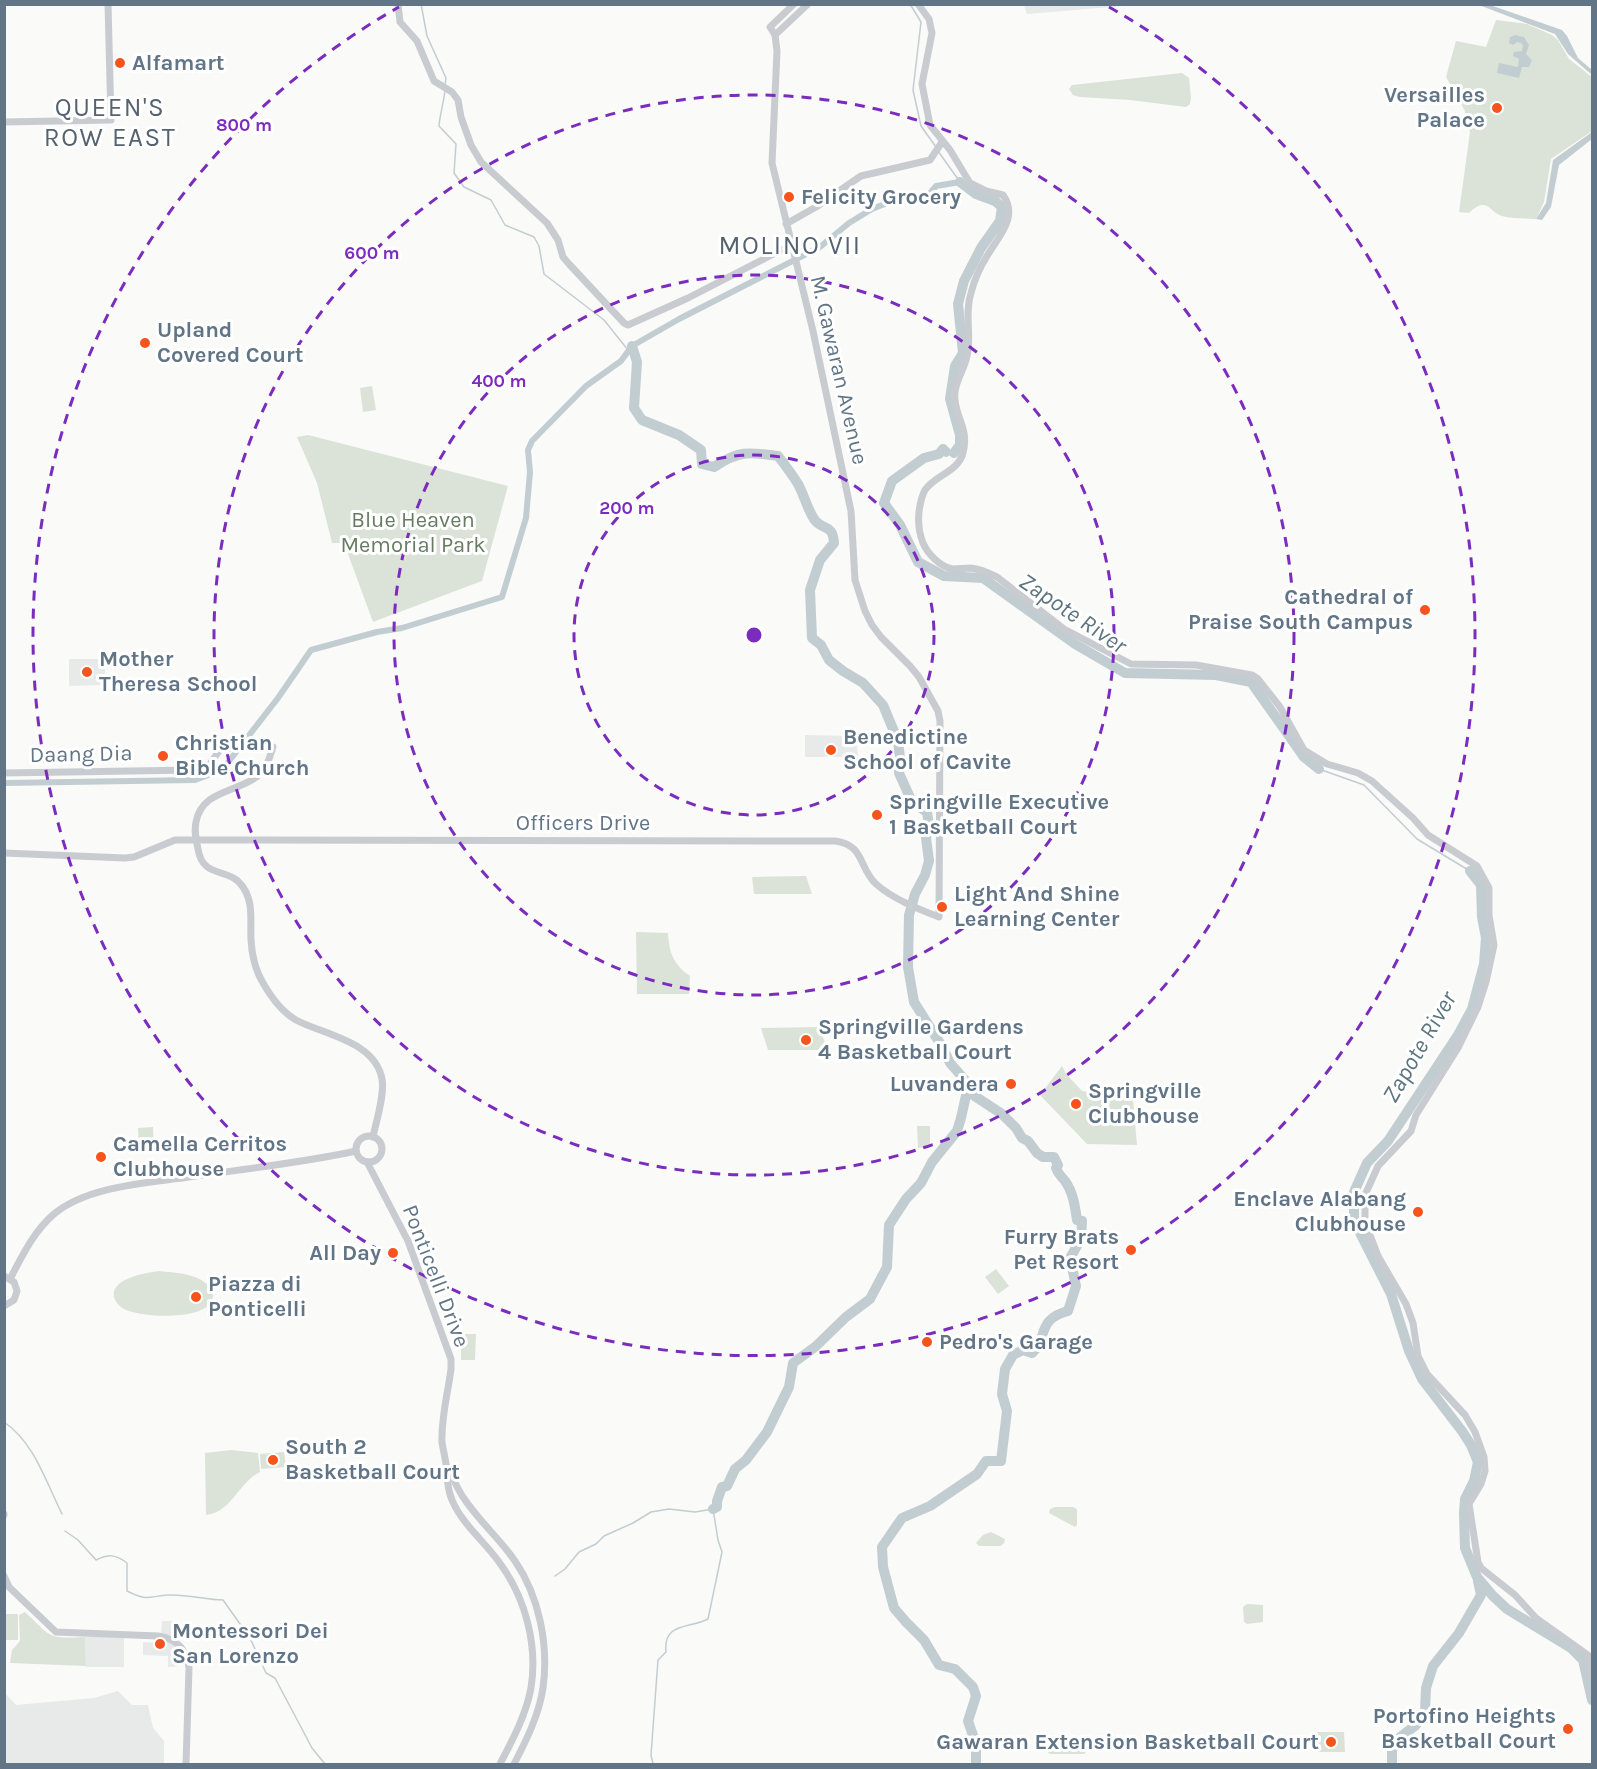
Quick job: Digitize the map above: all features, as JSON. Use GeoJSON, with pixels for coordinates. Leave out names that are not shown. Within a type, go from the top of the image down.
{"type":"FeatureCollection","features":[{"type":"Feature","properties":{"kind":"street"},"geometry":{"type":"LineString","coordinates":[[4,122],[111,120],[108,4]]}},
{"type":"Feature","properties":{"kind":"street"},"geometry":{"type":"LineString","coordinates":[[398,4],[400,22],[417,41],[434,81],[452,92],[458,100],[461,117],[471,145],[482,162],[547,223],[558,240],[563,257],[628,325],[792,248]]}},
{"type":"Feature","properties":{"kind":"street"},"geometry":{"type":"LineString","coordinates":[[794,4],[770,27],[775,35],[808,4]]}},
{"type":"Feature","properties":{"kind":"street"},"geometry":{"type":"LineString","coordinates":[[918,4],[929,19],[932,33],[923,73],[923,95],[930,125],[941,145],[950,150],[970,183],[986,191],[1003,195],[1009,206],[1009,215],[1003,231],[985,258],[971,292],[967,311],[968,354],[955,391],[955,401],[965,433],[963,454],[955,466],[930,484],[921,500],[919,528],[923,543],[930,555],[952,569],[971,568],[991,574],[1064,630],[1131,664],[1196,665],[1252,675],[1258,679],[1280,707],[1304,750],[1326,764],[1358,773],[1372,782],[1428,835],[1477,866],[1489,888],[1489,915],[1494,945],[1478,1007],[1458,1048],[1416,1115],[1411,1131],[1378,1166],[1370,1180],[1365,1195],[1365,1222],[1378,1256],[1406,1304],[1413,1323],[1418,1356],[1427,1374],[1465,1415],[1484,1457],[1485,1471],[1481,1484],[1469,1504],[1478,1562],[1481,1568],[1515,1595],[1536,1618],[1588,1655],[1593,1675]]}},
{"type":"Feature","properties":{"kind":"street","name":"M. Gawaran Avenue"},"geometry":{"type":"LineString","coordinates":[[775,35],[776,89],[771,154],[786,225],[817,347],[851,511],[855,580],[865,610],[873,625],[881,637],[910,666],[938,711],[942,730],[939,917]]}},
{"type":"Feature","properties":{"kind":"street"},"geometry":{"type":"LineString","coordinates":[[786,225],[861,176],[930,160],[941,145]]}},
{"type":"Feature","properties":{"kind":"street","name":"Daang Dia"},"geometry":{"type":"LineString","coordinates":[[4,773],[195,770],[210,764],[221,748],[273,747],[261,772],[255,777],[214,796],[204,804],[196,820],[196,839]]}},
{"type":"Feature","properties":{"kind":"street"},"geometry":{"type":"LineString","coordinates":[[196,839],[199,855],[204,865],[235,879],[245,890],[250,906],[251,941],[255,966],[264,986],[276,1003],[295,1020],[359,1048],[370,1056],[377,1066],[383,1083],[373,1137]]}},
{"type":"Feature","properties":{"kind":"street","name":"Officers Drive"},"geometry":{"type":"LineString","coordinates":[[4,853],[125,858],[141,854],[169,841],[196,839],[835,841],[843,842],[855,849],[874,883],[918,909],[939,917]]}},
{"type":"Feature","properties":{"kind":"street"},"geometry":{"type":"LineString","coordinates":[[373,1137],[380,1142],[381,1150],[378,1158],[369,1162],[360,1159],[356,1151],[357,1144],[362,1138],[373,1137]]}},
{"type":"Feature","properties":{"kind":"street"},"geometry":{"type":"LineString","coordinates":[[4,1306],[11,1303],[16,1296],[16,1286],[7,1277],[28,1246],[54,1214],[78,1200],[121,1187],[279,1165],[356,1151]]}},
{"type":"Feature","properties":{"kind":"street","name":"Ponticelli Drive"},"geometry":{"type":"LineString","coordinates":[[369,1162],[410,1247],[451,1359],[442,1429],[447,1483],[452,1501],[513,1581],[524,1605],[530,1634],[531,1688],[524,1713],[500,1764]]}},
{"type":"Feature","properties":{"kind":"street","name":"Ponticelli Drive"},"geometry":{"type":"LineString","coordinates":[[446,1463],[462,1495],[523,1574],[534,1600],[542,1630],[543,1689],[536,1717],[514,1764]]}},
{"type":"Feature","properties":{"kind":"street"},"geometry":{"type":"LineString","coordinates":[[513,1581],[523,1574]]}},
{"type":"Feature","properties":{"kind":"street"},"geometry":{"type":"LineString","coordinates":[[4,1576],[9,1587],[56,1632],[168,1637],[181,1646],[186,1653],[189,1668],[186,1764]]}},
{"type":"Feature","properties":{"kind":"shaded area"},"geometry":{"type":"Polygon","coordinates":[[[1024,5],[1135,5],[1027,14],[1024,5]]]}},
{"type":"Feature","properties":{"kind":"shaded area"},"geometry":{"type":"Polygon","coordinates":[[[1479,5],[1490,5],[1562,30],[1578,58],[1592,70],[1592,75],[1568,54],[1555,34],[1479,5]]]}},
{"type":"Feature","properties":{"kind":"shaded area"},"geometry":{"type":"Polygon","coordinates":[[[1515,35],[1524,37],[1529,45],[1526,54],[1532,60],[1529,67],[1522,67],[1519,78],[1497,73],[1499,63],[1518,67],[1519,59],[1513,56],[1514,52],[1522,51],[1523,46],[1517,42],[1513,45],[1509,43],[1510,37],[1515,35]]]}},
{"type":"Feature","properties":{"kind":"shaded area"},"geometry":{"type":"Polygon","coordinates":[[[1592,132],[1592,139],[1559,165],[1551,207],[1542,220],[1536,219],[1546,203],[1553,160],[1592,132]]]}},
{"type":"Feature","properties":{"kind":"shaded area","name":"Mother Theresa School"},"geometry":{"type":"Polygon","coordinates":[[[69,659],[105,659],[105,685],[69,686],[69,659]]]}},
{"type":"Feature","properties":{"kind":"shaded area","name":"Benedictine School of Cavite"},"geometry":{"type":"Polygon","coordinates":[[[805,735],[856,736],[858,757],[805,757],[805,735]]]}},
{"type":"Feature","properties":{"kind":"shaded area","name":"Montessori Dei San Lorenzo"},"geometry":{"type":"Polygon","coordinates":[[[162,1621],[174,1621],[180,1666],[168,1667],[168,1656],[143,1655],[143,1642],[160,1643],[162,1621]]]}},
{"type":"Feature","properties":{"kind":"shaded area"},"geometry":{"type":"Polygon","coordinates":[[[85,1637],[124,1637],[124,1667],[86,1667],[85,1637]]]}},
{"type":"Feature","properties":{"kind":"shaded area"},"geometry":{"type":"Polygon","coordinates":[[[118,1691],[132,1705],[148,1705],[153,1728],[164,1741],[164,1764],[5,1764],[5,1693],[16,1705],[94,1698],[118,1691]]]}},
{"type":"Feature","properties":{"kind":"green space"},"geometry":{"type":"Polygon","coordinates":[[[1496,20],[1527,24],[1552,35],[1558,40],[1569,59],[1592,77],[1592,131],[1551,159],[1544,202],[1536,219],[1502,216],[1484,205],[1480,205],[1469,213],[1459,212],[1470,132],[1465,121],[1465,111],[1446,77],[1456,41],[1486,47],[1496,20]]]}},
{"type":"Feature","properties":{"kind":"green space"},"geometry":{"type":"Polygon","coordinates":[[[1182,73],[1189,78],[1191,98],[1190,104],[1186,107],[1080,97],[1073,95],[1069,89],[1072,85],[1182,73]]]}},
{"type":"Feature","properties":{"kind":"green space"},"geometry":{"type":"Polygon","coordinates":[[[372,386],[376,410],[363,412],[360,388],[372,386]]]}},
{"type":"Feature","properties":{"kind":"green space","name":"Blue Heaven Memorial Park"},"geometry":{"type":"Polygon","coordinates":[[[308,435],[508,486],[482,581],[373,622],[344,543],[332,543],[317,483],[297,437],[308,435]]]}},
{"type":"Feature","properties":{"kind":"green space"},"geometry":{"type":"Polygon","coordinates":[[[806,876],[812,894],[754,894],[752,877],[806,876]]]}},
{"type":"Feature","properties":{"kind":"green space"},"geometry":{"type":"Polygon","coordinates":[[[636,932],[668,933],[673,957],[690,976],[689,994],[637,994],[636,932]]]}},
{"type":"Feature","properties":{"kind":"green space"},"geometry":{"type":"Polygon","coordinates":[[[819,1027],[828,1050],[768,1050],[761,1028],[819,1027]]]}},
{"type":"Feature","properties":{"kind":"green space"},"geometry":{"type":"Polygon","coordinates":[[[1062,1066],[1066,1074],[1082,1091],[1133,1099],[1137,1145],[1087,1144],[1040,1095],[1062,1066]]]}},
{"type":"Feature","properties":{"kind":"green space"},"geometry":{"type":"Polygon","coordinates":[[[917,1126],[930,1126],[930,1147],[918,1148],[917,1126]]]}},
{"type":"Feature","properties":{"kind":"green space"},"geometry":{"type":"Polygon","coordinates":[[[153,1127],[154,1150],[139,1151],[138,1128],[153,1127]]]}},
{"type":"Feature","properties":{"kind":"green space"},"geometry":{"type":"Polygon","coordinates":[[[996,1269],[1009,1286],[998,1294],[985,1277],[996,1269]]]}},
{"type":"Feature","properties":{"kind":"green space"},"geometry":{"type":"Polygon","coordinates":[[[158,1271],[189,1275],[203,1281],[213,1292],[212,1301],[196,1312],[170,1316],[142,1314],[118,1305],[114,1291],[118,1285],[130,1278],[158,1271]]]}},
{"type":"Feature","properties":{"kind":"green space"},"geometry":{"type":"Polygon","coordinates":[[[461,1334],[476,1334],[475,1360],[461,1360],[461,1334]]]}},
{"type":"Feature","properties":{"kind":"green space"},"geometry":{"type":"Polygon","coordinates":[[[231,1450],[258,1453],[260,1472],[246,1483],[222,1509],[206,1515],[205,1453],[231,1450]]]}},
{"type":"Feature","properties":{"kind":"green space","name":"South 2 Basketball Court"},"geometry":{"type":"Polygon","coordinates":[[[284,1452],[286,1467],[261,1469],[260,1454],[284,1452]]]}},
{"type":"Feature","properties":{"kind":"green space"},"geometry":{"type":"Polygon","coordinates":[[[1055,1507],[1077,1509],[1077,1525],[1075,1527],[1049,1513],[1050,1509],[1055,1507]]]}},
{"type":"Feature","properties":{"kind":"green space"},"geometry":{"type":"Polygon","coordinates":[[[991,1532],[1005,1539],[1001,1546],[979,1546],[976,1543],[983,1535],[991,1532]]]}},
{"type":"Feature","properties":{"kind":"green space"},"geometry":{"type":"Polygon","coordinates":[[[1247,1604],[1263,1605],[1263,1622],[1247,1624],[1244,1622],[1243,1607],[1247,1604]]]}},
{"type":"Feature","properties":{"kind":"green space"},"geometry":{"type":"Polygon","coordinates":[[[25,1612],[51,1635],[85,1637],[86,1666],[10,1663],[12,1650],[20,1641],[19,1615],[25,1612]]]}},
{"type":"Feature","properties":{"kind":"green space"},"geometry":{"type":"Polygon","coordinates":[[[5,1614],[18,1614],[18,1640],[5,1640],[5,1614]]]}},
{"type":"Feature","properties":{"kind":"green space","name":"Gawaran Extension Basketball Court"},"geometry":{"type":"Polygon","coordinates":[[[1317,1732],[1344,1732],[1345,1752],[1317,1752],[1317,1732]]]}},
{"type":"Feature","properties":{"kind":"green space"},"geometry":{"type":"Polygon","coordinates":[[[1084,1739],[1087,1741],[1087,1751],[1084,1754],[1050,1754],[1046,1751],[1048,1742],[1084,1739]]]}},
{"type":"Feature","properties":{"kind":"waterway"},"geometry":{"type":"LineString","coordinates":[[421,4],[427,36],[446,78],[445,85]]}},
{"type":"Feature","properties":{"kind":"waterway","name":"Zapote River"},"geometry":{"type":"LineString","coordinates":[[910,4],[921,22],[913,90],[921,126],[936,147]]}},
{"type":"Feature","properties":{"kind":"waterway"},"geometry":{"type":"LineString","coordinates":[[445,90],[439,126],[456,144],[454,173],[464,187],[491,200],[505,225],[534,237],[539,246],[544,274],[604,320],[628,350]]}},
{"type":"Feature","properties":{"kind":"waterway","name":"Zapote River"},"geometry":{"type":"LineString","coordinates":[[938,151],[960,182]]}},
{"type":"Feature","properties":{"kind":"waterway"},"geometry":{"type":"LineString","coordinates":[[4,783],[195,780],[222,770],[278,698],[311,650],[377,632],[402,628],[502,597],[526,518],[530,472],[528,450],[532,441],[586,386],[621,361],[632,346],[679,319],[820,247],[849,223],[872,209],[895,200],[927,197],[936,186],[960,182]]}},
{"type":"Feature","properties":{"kind":"waterway","name":"Zapote River"},"geometry":{"type":"LineString","coordinates":[[954,453],[960,445],[960,435],[950,399],[955,366],[963,353],[958,304],[964,281],[981,248],[1000,221],[1002,207],[995,201],[976,194],[960,182]]}},
{"type":"Feature","properties":{"kind":"waterway"},"geometry":{"type":"LineString","coordinates":[[632,346],[637,362],[634,408],[642,420],[679,435],[701,450],[702,464],[714,467],[730,458],[744,454],[778,456],[798,484],[814,519],[832,532],[834,543],[820,560],[810,590],[812,638],[821,645],[829,660],[863,683],[883,705],[898,741],[899,773],[912,802],[927,812],[929,825],[926,838],[929,861],[909,915],[908,967],[914,1002],[950,1063],[965,1080],[967,1091],[957,1131],[932,1162],[921,1183],[906,1199],[889,1225],[887,1267],[870,1299],[793,1363],[789,1387],[767,1432],[746,1460],[735,1469],[727,1486],[722,1487],[717,1507],[713,1509]]}},
{"type":"Feature","properties":{"kind":"waterway","name":"Zapote River"},"geometry":{"type":"LineString","coordinates":[[946,452],[943,449],[939,454],[924,458],[892,481],[884,503],[900,525],[918,562],[944,576],[983,578],[1075,644],[1125,673],[1216,675],[1251,682],[1304,757],[1319,769]]}},
{"type":"Feature","properties":{"kind":"waterway","name":"Zapote River"},"geometry":{"type":"LineString","coordinates":[[1319,769],[1364,785],[1417,839],[1470,871]]}},
{"type":"Feature","properties":{"kind":"waterway","name":"Zapote River"},"geometry":{"type":"LineString","coordinates":[[1470,871],[1481,885],[1482,917],[1486,938],[1484,964],[1472,1009],[1458,1035],[1388,1141],[1367,1163],[1354,1192],[1354,1221],[1391,1294],[1409,1351],[1422,1379],[1462,1431],[1478,1462],[1474,1481],[1465,1499],[1464,1513],[1465,1548],[1477,1577],[1507,1609],[1571,1648],[1583,1660],[1592,1700]]}},
{"type":"Feature","properties":{"kind":"waterway"},"geometry":{"type":"LineString","coordinates":[[967,1091],[1002,1114],[1037,1153],[1043,1157],[1054,1157],[1058,1165],[1056,1168],[1072,1194],[1077,1220],[1082,1221],[1081,1239],[1070,1258],[1076,1286],[1068,1311],[1051,1319],[1037,1348],[1032,1353],[1023,1350],[1013,1355],[1005,1369],[1002,1394],[1007,1411],[1001,1461],[986,1461],[977,1474],[930,1506],[902,1518],[882,1547],[883,1567],[894,1608],[924,1640],[939,1665],[955,1669],[973,1687],[976,1696],[968,1721],[976,1744],[976,1764]]}},
{"type":"Feature","properties":{"kind":"waterway"},"geometry":{"type":"LineString","coordinates":[[4,1422],[14,1430],[31,1451],[62,1514]]}},
{"type":"Feature","properties":{"kind":"waterway"},"geometry":{"type":"LineString","coordinates":[[555,1576],[565,1569],[579,1552],[596,1544],[604,1536],[651,1512],[669,1509],[695,1512],[713,1509],[722,1552],[708,1619],[673,1631],[666,1642],[666,1652],[658,1660],[651,1755],[653,1764]]}},
{"type":"Feature","properties":{"kind":"waterway"},"geometry":{"type":"LineString","coordinates":[[65,1531],[78,1540],[96,1560],[112,1556],[127,1563],[127,1591],[148,1598],[176,1595],[223,1600],[250,1638],[266,1673],[275,1678],[312,1748],[325,1764]]}},
{"type":"Feature","properties":{"kind":"waterway"},"geometry":{"type":"LineString","coordinates":[[1392,1764],[1392,1750],[1398,1739],[1416,1725],[1425,1712],[1426,1688],[1433,1666],[1459,1633],[1481,1595],[1478,1581]]}},
{"type":"Feature","properties":{"kind":"place","name":"Alfamart"},"geometry":{"type":"Point","coordinates":[120,63]}},
{"type":"Feature","properties":{"kind":"place","name":"Versailles Palace"},"geometry":{"type":"Point","coordinates":[1497,108]}},
{"type":"Feature","properties":{"kind":"place","name":"Felicity Grocery"},"geometry":{"type":"Point","coordinates":[789,197]}},
{"type":"Feature","properties":{"kind":"place","name":"Upland Covered Court"},"geometry":{"type":"Point","coordinates":[145,343]}},
{"type":"Feature","properties":{"kind":"place","name":"Cathedral of Praise South Campus"},"geometry":{"type":"Point","coordinates":[1425,610]}},
{"type":"Feature","properties":{"kind":"place","name":"Mother Theresa School"},"geometry":{"type":"Point","coordinates":[87,672]}},
{"type":"Feature","properties":{"kind":"place","name":"Benedictine School of Cavite"},"geometry":{"type":"Point","coordinates":[831,750]}},
{"type":"Feature","properties":{"kind":"place","name":"Christian Bible Church"},"geometry":{"type":"Point","coordinates":[163,756]}},
{"type":"Feature","properties":{"kind":"place","name":"Springville Executive 1 Basketball Court"},"geometry":{"type":"Point","coordinates":[877,815]}},
{"type":"Feature","properties":{"kind":"place","name":"Light And Shine Learning Center"},"geometry":{"type":"Point","coordinates":[942,907]}},
{"type":"Feature","properties":{"kind":"place","name":"Springville Gardens 4 Basketball Court"},"geometry":{"type":"Point","coordinates":[806,1040]}},
{"type":"Feature","properties":{"kind":"place","name":"Luvandera"},"geometry":{"type":"Point","coordinates":[1011,1084]}},
{"type":"Feature","properties":{"kind":"place","name":"Springville Clubhouse"},"geometry":{"type":"Point","coordinates":[1076,1104]}},
{"type":"Feature","properties":{"kind":"place","name":"Camella Cerritos Clubhouse"},"geometry":{"type":"Point","coordinates":[101,1157]}},
{"type":"Feature","properties":{"kind":"place","name":"Enclave Alabang Clubhouse"},"geometry":{"type":"Point","coordinates":[1418,1212]}},
{"type":"Feature","properties":{"kind":"place","name":"Furry Brats Pet Resort"},"geometry":{"type":"Point","coordinates":[1131,1250]}},
{"type":"Feature","properties":{"kind":"place","name":"All Day"},"geometry":{"type":"Point","coordinates":[393,1253]}},
{"type":"Feature","properties":{"kind":"place","name":"Piazza di Ponticelli"},"geometry":{"type":"Point","coordinates":[196,1297]}},
{"type":"Feature","properties":{"kind":"place","name":"Pedro's Garage"},"geometry":{"type":"Point","coordinates":[927,1342]}},
{"type":"Feature","properties":{"kind":"place","name":"South 2 Basketball Court"},"geometry":{"type":"Point","coordinates":[273,1460]}},
{"type":"Feature","properties":{"kind":"place","name":"Montessori Dei San Lorenzo"},"geometry":{"type":"Point","coordinates":[160,1644]}},
{"type":"Feature","properties":{"kind":"place","name":"Portofino Heights Basketball Court"},"geometry":{"type":"Point","coordinates":[1568,1729]}},
{"type":"Feature","properties":{"kind":"place","name":"Gawaran Extension Basketball Court"},"geometry":{"type":"Point","coordinates":[1331,1742]}},
{"type":"Feature","properties":{"kind":"district","name":"QUEEN'S ROW EAST"},"geometry":{"type":"Point","coordinates":[110,122]}},
{"type":"Feature","properties":{"kind":"district","name":"MOLINO VII"},"geometry":{"type":"Point","coordinates":[790,245]}}]}
